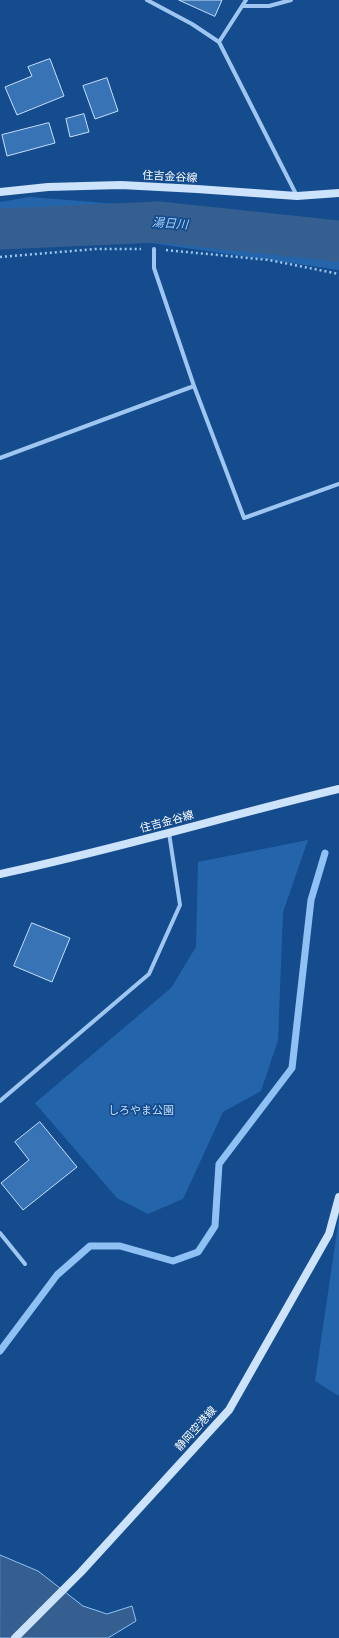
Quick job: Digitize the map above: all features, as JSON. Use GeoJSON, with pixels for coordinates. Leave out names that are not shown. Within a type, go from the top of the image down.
{"type":"FeatureCollection","features":[{"type":"Feature","properties":{"kind":"main road","name":"住吉金谷線"},"geometry":{"type":"LineString","coordinates":[[0,192],[48,187],[121,185],[297,196],[339,193]]}},
{"type":"Feature","properties":{"kind":"main road","name":"住吉金谷線"},"geometry":{"type":"LineString","coordinates":[[0,874],[120,846],[255,809],[339,789]]}},
{"type":"Feature","properties":{"kind":"main road","name":"静岡空港線"},"geometry":{"type":"LineString","coordinates":[[15,1638],[81,1572],[229,1410],[329,1234],[339,1197]]}},
{"type":"Feature","properties":{"kind":"street"},"geometry":{"type":"LineString","coordinates":[[147,0],[192,24],[219,42],[297,196]]}},
{"type":"Feature","properties":{"kind":"street"},"geometry":{"type":"LineString","coordinates":[[219,42],[246,0]]}},
{"type":"Feature","properties":{"kind":"street"},"geometry":{"type":"LineString","coordinates":[[242,6],[269,6],[291,0]]}},
{"type":"Feature","properties":{"kind":"street"},"geometry":{"type":"LineString","coordinates":[[154,249],[154,268],[194,386],[244,518],[339,484]]}},
{"type":"Feature","properties":{"kind":"street"},"geometry":{"type":"LineString","coordinates":[[0,458],[194,386]]}},
{"type":"Feature","properties":{"kind":"street"},"geometry":{"type":"LineString","coordinates":[[0,1101],[149,974],[180,905],[169,833]]}},
{"type":"Feature","properties":{"kind":"street"},"geometry":{"type":"LineString","coordinates":[[0,1233],[24,1264]]}},
{"type":"Feature","properties":{"kind":"path"},"geometry":{"type":"LineString","coordinates":[[0,257],[96,249],[154,249],[269,260],[339,274]]}},
{"type":"Feature","properties":{"kind":"green space"},"geometry":{"type":"Polygon","coordinates":[[[30,197],[206,211],[339,233],[339,270],[137,241],[0,243],[0,202],[30,197]]]}},
{"type":"Feature","properties":{"kind":"green space","name":"しろやま公園"},"geometry":{"type":"Polygon","coordinates":[[[308,840],[283,912],[278,1040],[261,1091],[223,1112],[183,1199],[148,1214],[117,1198],[35,1103],[171,988],[196,947],[198,862],[308,840]]]}},
{"type":"Feature","properties":{"kind":"green space"},"geometry":{"type":"Polygon","coordinates":[[[339,1218],[339,1396],[315,1381],[339,1218]]]}},
{"type":"Feature","properties":{"kind":"shaded area"},"geometry":{"type":"Polygon","coordinates":[[[0,1555],[38,1571],[83,1606],[107,1614],[132,1606],[136,1621],[108,1638],[0,1638],[0,1555]]]}},
{"type":"Feature","properties":{"kind":"building"},"geometry":{"type":"Polygon","coordinates":[[[179,0],[222,0],[215,16],[179,0]]]}},
{"type":"Feature","properties":{"kind":"building"},"geometry":{"type":"Polygon","coordinates":[[[50,59],[64,96],[17,115],[5,87],[32,76],[28,67],[50,59]]]}},
{"type":"Feature","properties":{"kind":"building"},"geometry":{"type":"Polygon","coordinates":[[[107,78],[118,111],[95,119],[83,86],[107,78]]]}},
{"type":"Feature","properties":{"kind":"building"},"geometry":{"type":"Polygon","coordinates":[[[84,114],[89,132],[70,137],[66,119],[84,114]]]}},
{"type":"Feature","properties":{"kind":"building"},"geometry":{"type":"Polygon","coordinates":[[[49,123],[55,143],[7,156],[2,135],[49,123]]]}},
{"type":"Feature","properties":{"kind":"building"},"geometry":{"type":"Polygon","coordinates":[[[32,923],[70,938],[52,982],[14,966],[32,923]]]}},
{"type":"Feature","properties":{"kind":"building"},"geometry":{"type":"Polygon","coordinates":[[[40,1122],[77,1167],[23,1210],[1,1183],[29,1160],[15,1142],[40,1122]]]}},
{"type":"Feature","properties":{"kind":"waterway","name":"湯日川"},"geometry":{"type":"LineString","coordinates":[[0,229],[158,222],[339,241]]}},
{"type":"Feature","properties":{"kind":"waterway"},"geometry":{"type":"LineString","coordinates":[[0,1351],[57,1275],[90,1246],[120,1246],[173,1261],[198,1252],[215,1226],[219,1164],[292,1068],[311,900],[325,853]]}}]}
